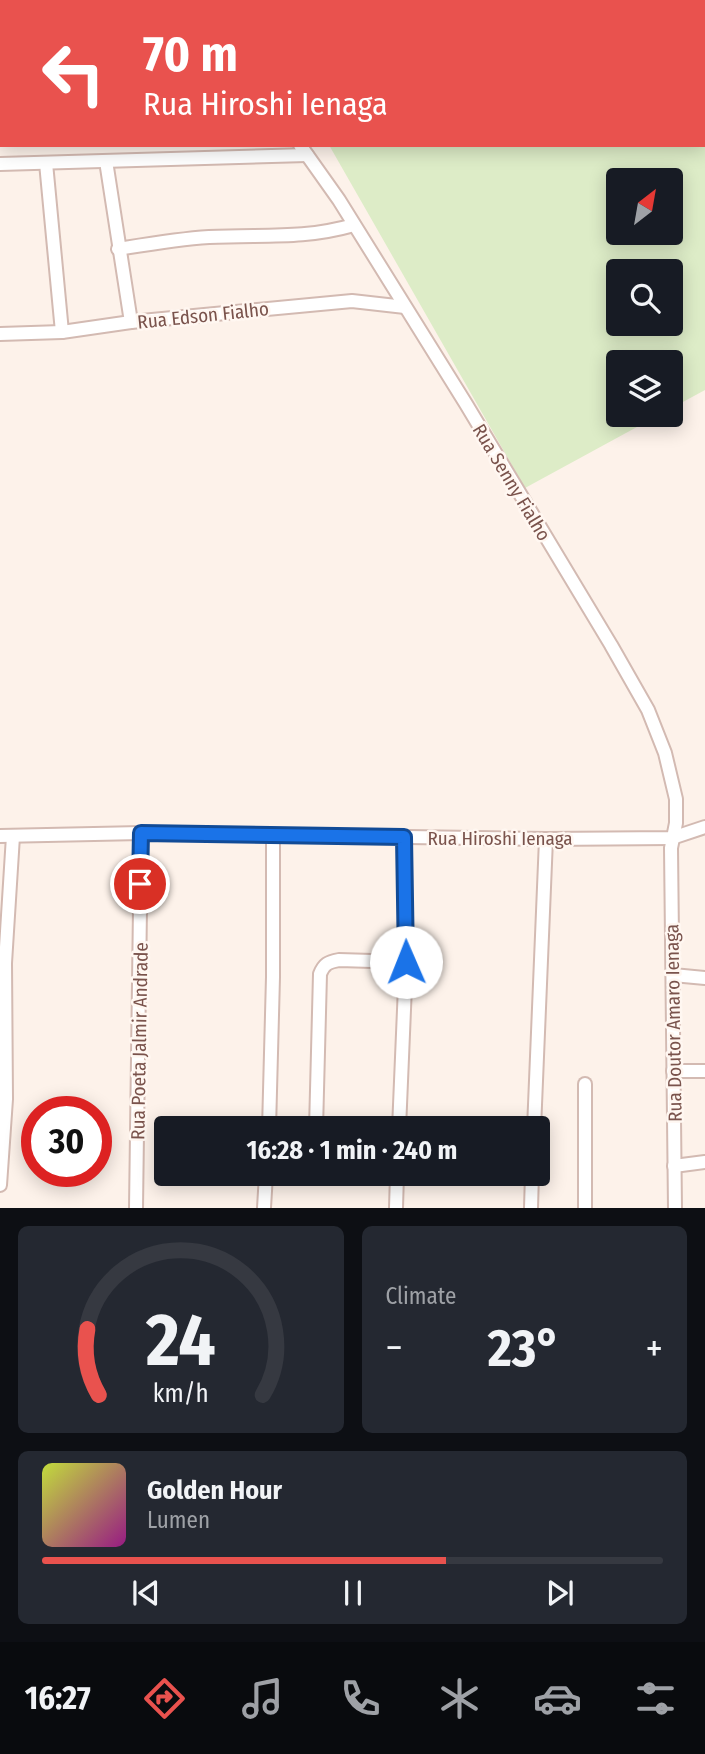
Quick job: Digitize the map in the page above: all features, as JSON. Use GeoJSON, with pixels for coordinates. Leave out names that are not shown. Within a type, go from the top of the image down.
{"type":"FeatureCollection","features":[{"type":"Feature","properties":{"kind":"street"},"geometry":{"type":"LineString","coordinates":[[0,164],[304,150]]}},
{"type":"Feature","properties":{"kind":"street","name":"Rua Senny Fialho"},"geometry":{"type":"LineString","coordinates":[[304,150],[405,307],[648,710],[665,753],[676,799],[676,824],[672,838]]}},
{"type":"Feature","properties":{"kind":"street"},"geometry":{"type":"LineString","coordinates":[[106,160],[131,322]]}},
{"type":"Feature","properties":{"kind":"street"},"geometry":{"type":"LineString","coordinates":[[46,163],[62,332]]}},
{"type":"Feature","properties":{"kind":"street"},"geometry":{"type":"LineString","coordinates":[[118,249],[198,238],[304,236],[354,225]]}},
{"type":"Feature","properties":{"kind":"street","name":"Rua Edson Fialho"},"geometry":{"type":"LineString","coordinates":[[0,334],[62,332],[131,322],[352,301],[405,307]]}},
{"type":"Feature","properties":{"kind":"street","name":"Rua Hiroshi Ienaga"},"geometry":{"type":"LineString","coordinates":[[6,836],[141,833],[546,839],[672,838],[705,827]]}},
{"type":"Feature","properties":{"kind":"street","name":"Rua Poeta Jalmir Andrade"},"geometry":{"type":"LineString","coordinates":[[135,1208],[141,833]]}},
{"type":"Feature","properties":{"kind":"street"},"geometry":{"type":"LineString","coordinates":[[268,1116],[273,835]]}},
{"type":"Feature","properties":{"kind":"street"},"geometry":{"type":"LineString","coordinates":[[0,1185],[6,836]]}},
{"type":"Feature","properties":{"kind":"street"},"geometry":{"type":"LineString","coordinates":[[400,1116],[406,962],[404,837]]}},
{"type":"Feature","properties":{"kind":"street","name":"Rua Doutor Amaro Ienaga"},"geometry":{"type":"LineString","coordinates":[[672,838],[675,1208]]}},
{"type":"Feature","properties":{"kind":"street"},"geometry":{"type":"LineString","coordinates":[[535,1116],[546,839]]}},
{"type":"Feature","properties":{"kind":"street"},"geometry":{"type":"LineString","coordinates":[[316,1116],[320,974],[323,967],[328,962],[338,960],[406,962]]}},
{"type":"Feature","properties":{"kind":"street"},"geometry":{"type":"LineString","coordinates":[[673,975],[705,978]]}},
{"type":"Feature","properties":{"kind":"street"},"geometry":{"type":"LineString","coordinates":[[673,1071],[705,1071]]}},
{"type":"Feature","properties":{"kind":"street"},"geometry":{"type":"LineString","coordinates":[[585,1084],[585,1208]]}},
{"type":"Feature","properties":{"kind":"street"},"geometry":{"type":"LineString","coordinates":[[674,1166],[705,1162]]}},
{"type":"Feature","properties":{"kind":"street"},"geometry":{"type":"LineString","coordinates":[[264,1208],[265,1186]]}},
{"type":"Feature","properties":{"kind":"street"},"geometry":{"type":"LineString","coordinates":[[396,1208],[397,1186]]}},
{"type":"Feature","properties":{"kind":"street"},"geometry":{"type":"LineString","coordinates":[[531,1208],[532,1186]]}},
{"type":"Feature","properties":{"kind":"green space"},"geometry":{"type":"Polygon","coordinates":[[[330,147],[705,147],[705,390],[683,402],[683,350],[606,350],[606,427],[637,427],[525,488],[330,147]]]}},
{"type":"Feature","properties":{"kind":"route"},"geometry":{"type":"LineString","coordinates":[[140,884],[141,833],[404,837],[406,962]]}}]}
